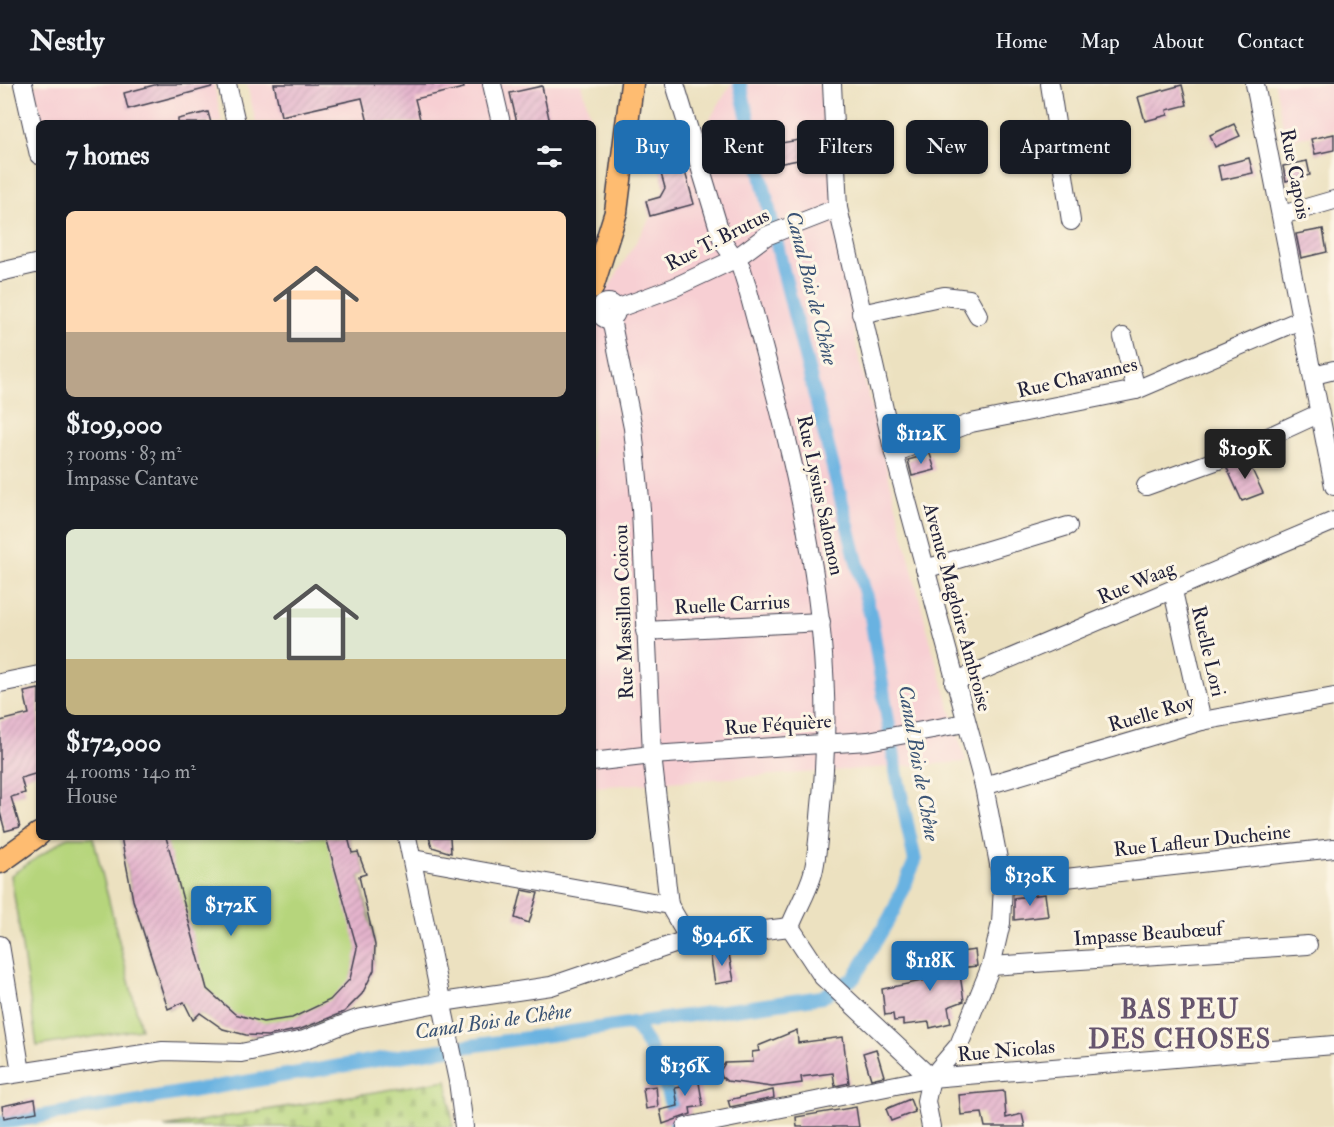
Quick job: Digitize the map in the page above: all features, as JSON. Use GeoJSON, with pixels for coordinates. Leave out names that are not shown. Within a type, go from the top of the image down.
{"type":"FeatureCollection","features":[{"type":"Feature","properties":{"kind":"main road"},"geometry":{"type":"LineString","coordinates":[[596,278],[616,212],[632,84]]}},
{"type":"Feature","properties":{"kind":"main road"},"geometry":{"type":"LineString","coordinates":[[0,862],[36,836]]}},
{"type":"Feature","properties":{"kind":"street"},"geometry":{"type":"LineString","coordinates":[[23,84],[36,142]]}},
{"type":"Feature","properties":{"kind":"street"},"geometry":{"type":"LineString","coordinates":[[227,84],[235,120]]}},
{"type":"Feature","properties":{"kind":"street"},"geometry":{"type":"LineString","coordinates":[[492,84],[500,120]]}},
{"type":"Feature","properties":{"kind":"street","name":"Rue Lysius Salomon"},"geometry":{"type":"LineString","coordinates":[[675,84],[723,242],[735,259],[746,283],[794,459],[811,543],[822,622],[826,743],[813,874],[789,927]]}},
{"type":"Feature","properties":{"kind":"street","name":"Avenue Magloire Ambroise"},"geometry":{"type":"LineString","coordinates":[[832,84],[838,208],[894,453],[965,723],[984,786],[1003,885],[1001,923],[992,966],[959,1046],[931,1078]]}},
{"type":"Feature","properties":{"kind":"street"},"geometry":{"type":"LineString","coordinates":[[1050,84],[1071,220]]}},
{"type":"Feature","properties":{"kind":"street","name":"Rue Capois"},"geometry":{"type":"LineString","coordinates":[[1255,84],[1282,215],[1300,320],[1314,375],[1318,414],[1334,486]]}},
{"type":"Feature","properties":{"kind":"street"},"geometry":{"type":"LineString","coordinates":[[1282,215],[1334,200]]}},
{"type":"Feature","properties":{"kind":"street","name":"Rue T. Brutus"},"geometry":{"type":"LineString","coordinates":[[605,312],[675,287],[735,259],[766,236],[838,208]]}},
{"type":"Feature","properties":{"kind":"street"},"geometry":{"type":"LineString","coordinates":[[0,272],[36,264]]}},
{"type":"Feature","properties":{"kind":"street"},"geometry":{"type":"LineString","coordinates":[[861,314],[944,296],[969,299],[978,315]]}},
{"type":"Feature","properties":{"kind":"street","name":"Rue Massillon Coicou"},"geometry":{"type":"LineString","coordinates":[[605,312],[633,428],[641,508],[652,755],[669,905]]}},
{"type":"Feature","properties":{"kind":"street","name":"Rue Chavannes"},"geometry":{"type":"LineString","coordinates":[[894,453],[971,423],[1136,390],[1300,320]]}},
{"type":"Feature","properties":{"kind":"street"},"geometry":{"type":"LineString","coordinates":[[1123,337],[1136,390]]}},
{"type":"Feature","properties":{"kind":"street"},"geometry":{"type":"LineString","coordinates":[[1314,375],[1334,370]]}},
{"type":"Feature","properties":{"kind":"street"},"geometry":{"type":"LineString","coordinates":[[1146,486],[1218,460],[1318,414]]}},
{"type":"Feature","properties":{"kind":"street","name":"Rue Waag"},"geometry":{"type":"LineString","coordinates":[[954,682],[1334,521]]}},
{"type":"Feature","properties":{"kind":"street"},"geometry":{"type":"LineString","coordinates":[[925,569],[1068,526]]}},
{"type":"Feature","properties":{"kind":"street","name":"Ruelle Lori"},"geometry":{"type":"LineString","coordinates":[[1173,591],[1202,721]]}},
{"type":"Feature","properties":{"kind":"street","name":"Ruelle Carrius"},"geometry":{"type":"LineString","coordinates":[[645,631],[822,622]]}},
{"type":"Feature","properties":{"kind":"street"},"geometry":{"type":"LineString","coordinates":[[0,683],[36,676]]}},
{"type":"Feature","properties":{"kind":"street","name":"Ruelle Roy"},"geometry":{"type":"LineString","coordinates":[[984,786],[1202,721],[1334,697]]}},
{"type":"Feature","properties":{"kind":"street","name":"Rue Féquière"},"geometry":{"type":"LineString","coordinates":[[596,762],[652,755],[868,741],[901,737],[965,723]]}},
{"type":"Feature","properties":{"kind":"street"},"geometry":{"type":"LineString","coordinates":[[408,840],[458,1081],[464,1127]]}},
{"type":"Feature","properties":{"kind":"street","name":"Rue Lafleur Ducheine"},"geometry":{"type":"LineString","coordinates":[[1003,885],[1334,848]]}},
{"type":"Feature","properties":{"kind":"street"},"geometry":{"type":"LineString","coordinates":[[413,859],[669,905],[689,939]]}},
{"type":"Feature","properties":{"kind":"street"},"geometry":{"type":"LineString","coordinates":[[0,1076],[163,1051],[241,1053],[304,1040],[357,1019],[442,1002],[551,986],[689,939],[789,927],[823,977],[931,1078],[926,1101],[932,1127]]}},
{"type":"Feature","properties":{"kind":"street"},"geometry":{"type":"LineString","coordinates":[[0,945],[21,1072]]}},
{"type":"Feature","properties":{"kind":"street","name":"Impasse Beaubœuf"},"geometry":{"type":"LineString","coordinates":[[992,966],[1308,945]]}},
{"type":"Feature","properties":{"kind":"street","name":"Rue Nicolas"},"geometry":{"type":"LineString","coordinates":[[686,1127],[931,1078],[1334,1045]]}},
{"type":"Feature","properties":{"kind":"shaded area"},"geometry":{"type":"Polygon","coordinates":[[[41,84],[214,84],[221,120],[41,120],[34,86],[41,84]]]}},
{"type":"Feature","properties":{"kind":"shaded area"},"geometry":{"type":"Polygon","coordinates":[[[247,84],[582,84],[591,120],[255,120],[247,84]]]}},
{"type":"Feature","properties":{"kind":"shaded area"},"geometry":{"type":"Polygon","coordinates":[[[731,84],[819,84],[824,120],[797,120],[797,174],[832,174],[857,350],[931,644],[966,762],[596,787],[596,308],[677,174],[690,174],[690,152],[702,132],[702,174],[785,174],[785,120],[709,120],[731,84]]]}},
{"type":"Feature","properties":{"kind":"shaded area"},"geometry":{"type":"Polygon","coordinates":[[[1275,84],[1334,84],[1334,130],[1286,141],[1275,84]]]}},
{"type":"Feature","properties":{"kind":"green space"},"geometry":{"type":"Polygon","coordinates":[[[64,840],[94,840],[141,1029],[37,1046],[11,875],[64,840]]]}},
{"type":"Feature","properties":{"kind":"green space"},"geometry":{"type":"Polygon","coordinates":[[[122,840],[349,840],[352,853],[358,852],[366,874],[359,876],[372,926],[375,946],[374,964],[369,980],[359,996],[319,1030],[316,1023],[285,1034],[256,1036],[243,1034],[214,1022],[200,1013],[193,1020],[184,1002],[168,1009],[133,900],[122,840]]]}},
{"type":"Feature","properties":{"kind":"green space"},"geometry":{"type":"Polygon","coordinates":[[[447,1080],[453,1127],[164,1127],[447,1080]]]}},
{"type":"Feature","properties":{"kind":"building"},"geometry":{"type":"Polygon","coordinates":[[[158,84],[211,84],[212,87],[128,109],[124,93],[158,84]]]}},
{"type":"Feature","properties":{"kind":"building"},"geometry":{"type":"Polygon","coordinates":[[[274,84],[463,84],[464,88],[415,99],[420,120],[367,120],[362,98],[281,116],[274,84]]]}},
{"type":"Feature","properties":{"kind":"building"},"geometry":{"type":"Polygon","coordinates":[[[1182,85],[1187,105],[1167,110],[1168,115],[1145,121],[1138,97],[1182,85]]]}},
{"type":"Feature","properties":{"kind":"building"},"geometry":{"type":"Polygon","coordinates":[[[542,86],[549,120],[516,120],[510,93],[542,86]]]}},
{"type":"Feature","properties":{"kind":"building"},"geometry":{"type":"Polygon","coordinates":[[[208,112],[210,120],[178,120],[208,112]]]}},
{"type":"Feature","properties":{"kind":"building"},"geometry":{"type":"Polygon","coordinates":[[[1234,124],[1240,136],[1215,147],[1210,135],[1234,124]]]}},
{"type":"Feature","properties":{"kind":"building"},"geometry":{"type":"Polygon","coordinates":[[[1334,134],[1334,150],[1315,154],[1311,139],[1334,134]]]}},
{"type":"Feature","properties":{"kind":"building"},"geometry":{"type":"Polygon","coordinates":[[[797,140],[797,160],[785,162],[785,142],[797,140]]]}},
{"type":"Feature","properties":{"kind":"building"},"geometry":{"type":"Polygon","coordinates":[[[1249,158],[1253,173],[1221,180],[1218,166],[1249,158]]]}},
{"type":"Feature","properties":{"kind":"building"},"geometry":{"type":"Polygon","coordinates":[[[1307,161],[1310,175],[1286,181],[1283,166],[1307,161]]]}},
{"type":"Feature","properties":{"kind":"building"},"geometry":{"type":"Polygon","coordinates":[[[661,174],[686,174],[694,204],[650,216],[646,201],[660,197],[665,188],[661,174]]]}},
{"type":"Feature","properties":{"kind":"building"},"geometry":{"type":"Polygon","coordinates":[[[1323,229],[1327,252],[1301,258],[1296,234],[1323,229]]]}},
{"type":"Feature","properties":{"kind":"building"},"geometry":{"type":"Polygon","coordinates":[[[930,454],[935,470],[912,476],[908,460],[930,454]]]}},
{"type":"Feature","properties":{"kind":"building"},"geometry":{"type":"Polygon","coordinates":[[[1247,459],[1263,493],[1242,501],[1227,468],[1247,459]]]}},
{"type":"Feature","properties":{"kind":"building"},"geometry":{"type":"Polygon","coordinates":[[[36,690],[36,774],[21,778],[25,793],[11,797],[20,827],[5,831],[0,812],[0,721],[29,714],[24,692],[36,690]]]}},
{"type":"Feature","properties":{"kind":"building"},"geometry":{"type":"Polygon","coordinates":[[[122,840],[167,840],[207,989],[235,1014],[263,1022],[292,1018],[330,1000],[350,979],[357,948],[327,840],[349,840],[352,853],[358,852],[366,874],[359,876],[375,945],[374,970],[362,994],[344,1012],[301,1029],[267,1036],[246,1035],[223,1029],[200,1013],[193,1020],[184,1002],[168,1009],[133,900],[122,840]]]}},
{"type":"Feature","properties":{"kind":"building"},"geometry":{"type":"Polygon","coordinates":[[[430,840],[450,840],[451,853],[432,847],[430,840]]]}},
{"type":"Feature","properties":{"kind":"building"},"geometry":{"type":"Polygon","coordinates":[[[522,890],[538,893],[529,923],[515,918],[522,890]]]}},
{"type":"Feature","properties":{"kind":"building"},"geometry":{"type":"Polygon","coordinates":[[[1045,894],[1048,916],[1014,920],[1014,898],[1045,894]]]}},
{"type":"Feature","properties":{"kind":"building"},"geometry":{"type":"Polygon","coordinates":[[[728,949],[734,981],[715,984],[710,952],[728,949]]]}},
{"type":"Feature","properties":{"kind":"building"},"geometry":{"type":"Polygon","coordinates":[[[975,950],[977,966],[959,968],[964,1001],[948,1007],[951,1023],[930,1028],[929,1022],[903,1025],[903,1020],[894,1021],[893,1014],[885,1015],[882,989],[932,979],[930,956],[975,950]]]}},
{"type":"Feature","properties":{"kind":"building"},"geometry":{"type":"Polygon","coordinates":[[[797,1030],[798,1043],[843,1037],[849,1083],[835,1086],[833,1073],[801,1077],[802,1083],[772,1087],[727,1081],[722,1077],[720,1071],[725,1063],[753,1062],[752,1052],[759,1051],[758,1046],[797,1030]]]}},
{"type":"Feature","properties":{"kind":"building"},"geometry":{"type":"Polygon","coordinates":[[[876,1049],[884,1076],[871,1079],[863,1053],[876,1049]]]}},
{"type":"Feature","properties":{"kind":"building"},"geometry":{"type":"Polygon","coordinates":[[[696,1065],[703,1106],[690,1108],[691,1114],[663,1124],[660,1110],[678,1106],[675,1088],[687,1086],[684,1067],[696,1065]]]}},
{"type":"Feature","properties":{"kind":"building"},"geometry":{"type":"Polygon","coordinates":[[[656,1086],[658,1107],[646,1109],[643,1088],[656,1086]]]}},
{"type":"Feature","properties":{"kind":"building"},"geometry":{"type":"Polygon","coordinates":[[[773,1090],[774,1098],[730,1107],[728,1100],[773,1090]]]}},
{"type":"Feature","properties":{"kind":"building"},"geometry":{"type":"Polygon","coordinates":[[[1004,1091],[1006,1118],[1022,1114],[1025,1127],[985,1127],[982,1113],[961,1115],[959,1095],[1004,1091]]]}},
{"type":"Feature","properties":{"kind":"building"},"geometry":{"type":"Polygon","coordinates":[[[35,1099],[37,1112],[4,1118],[2,1106],[35,1099]]]}},
{"type":"Feature","properties":{"kind":"building"},"geometry":{"type":"Polygon","coordinates":[[[910,1099],[915,1112],[891,1121],[886,1109],[910,1099]]]}},
{"type":"Feature","properties":{"kind":"building"},"geometry":{"type":"Polygon","coordinates":[[[856,1107],[859,1127],[797,1127],[796,1117],[856,1107]]]}},
{"type":"Feature","properties":{"kind":"waterway","name":"Canal Bois de Chêne"},"geometry":{"type":"LineString","coordinates":[[0,1123],[412,1054],[822,997],[854,978],[893,912],[915,861],[897,776],[871,617],[782,266],[740,84]]}},
{"type":"Feature","properties":{"kind":"waterway"},"geometry":{"type":"LineString","coordinates":[[633,1023],[655,1060],[678,1127]]}},
{"type":"Feature","properties":{"kind":"district","name":"BAS PEU DES CHOSES"},"geometry":{"type":"Point","coordinates":[1180,1024]}}]}
